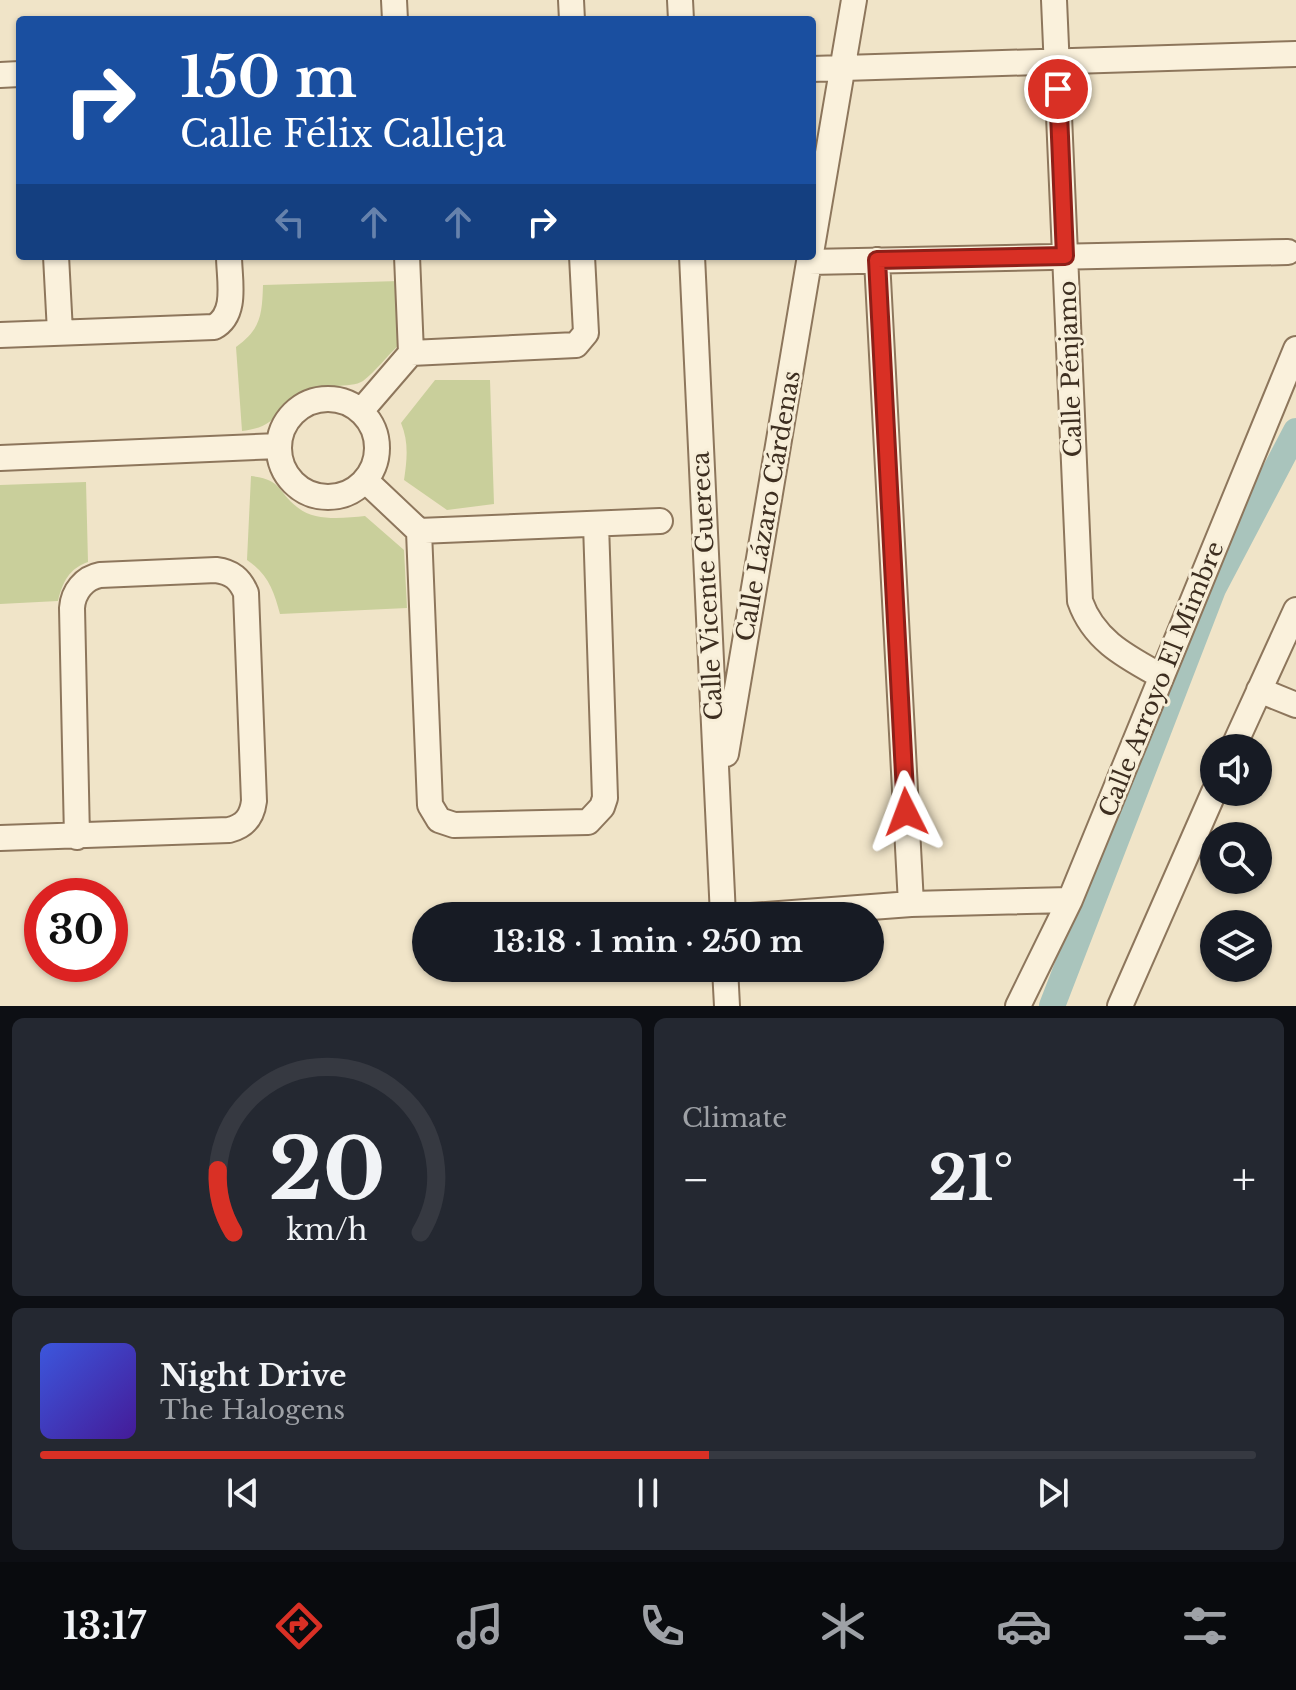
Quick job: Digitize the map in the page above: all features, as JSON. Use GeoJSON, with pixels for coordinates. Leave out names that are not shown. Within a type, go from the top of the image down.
{"type":"FeatureCollection","features":[{"type":"Feature","properties":{"kind":"street","name":"Calle Lázaro Cárdenas"},"geometry":{"type":"LineString","coordinates":[[816,225],[854,0]]}},
{"type":"Feature","properties":{"kind":"street","name":"Calle Pénjamo"},"geometry":{"type":"LineString","coordinates":[[1054,0],[1079,593],[1086,616],[1107,644],[1161,676]]}},
{"type":"Feature","properties":{"kind":"street"},"geometry":{"type":"LineString","coordinates":[[816,69],[1296,54]]}},
{"type":"Feature","properties":{"kind":"street"},"geometry":{"type":"LineString","coordinates":[[816,255],[877,260],[1288,252]]}},
{"type":"Feature","properties":{"kind":"street"},"geometry":{"type":"LineString","coordinates":[[56,260],[60,332]]}},
{"type":"Feature","properties":{"kind":"street"},"geometry":{"type":"LineString","coordinates":[[0,335],[214,327],[220,324],[230,307],[229,260]]}},
{"type":"Feature","properties":{"kind":"street"},"geometry":{"type":"LineString","coordinates":[[361,411],[411,353],[407,260]]}},
{"type":"Feature","properties":{"kind":"street"},"geometry":{"type":"LineString","coordinates":[[411,353],[576,345],[586,333],[582,260]]}},
{"type":"Feature","properties":{"kind":"street","name":"Calle Vicente Guereca"},"geometry":{"type":"LineString","coordinates":[[692,260],[722,902]]}},
{"type":"Feature","properties":{"kind":"street","name":"Calle Lázaro Cárdenas"},"geometry":{"type":"LineString","coordinates":[[717,803],[810,260]]}},
{"type":"Feature","properties":{"kind":"street"},"geometry":{"type":"LineString","coordinates":[[877,260],[911,904]]}},
{"type":"Feature","properties":{"kind":"street","name":"Calle Arroyo El Mimbre"},"geometry":{"type":"LineString","coordinates":[[1018,1006],[1070,900],[1296,349]]}},
{"type":"Feature","properties":{"kind":"street"},"geometry":{"type":"LineString","coordinates":[[333,399],[361,411],[371,423],[377,452],[365,480],[352,491],[336,496],[310,493],[290,478],[282,463],[279,446],[282,430],[290,416],[302,406],[317,400],[333,399]]}},
{"type":"Feature","properties":{"kind":"street"},"geometry":{"type":"LineString","coordinates":[[0,458],[279,446]]}},
{"type":"Feature","properties":{"kind":"street"},"geometry":{"type":"LineString","coordinates":[[365,480],[419,531],[431,810],[439,820],[454,825],[588,822],[602,807],[605,798],[596,524]]}},
{"type":"Feature","properties":{"kind":"street"},"geometry":{"type":"LineString","coordinates":[[419,531],[660,521]]}},
{"type":"Feature","properties":{"kind":"street"},"geometry":{"type":"LineString","coordinates":[[0,838],[77,837],[229,830],[238,827],[253,814],[246,593],[231,573],[216,570],[100,575],[87,580],[72,600],[77,837]]}},
{"type":"Feature","properties":{"kind":"street"},"geometry":{"type":"LineString","coordinates":[[1239,734],[1296,610]]}},
{"type":"Feature","properties":{"kind":"street"},"geometry":{"type":"LineString","coordinates":[[1259,690],[1296,705]]}},
{"type":"Feature","properties":{"kind":"street"},"geometry":{"type":"LineString","coordinates":[[1120,1006],[1208,806]]}},
{"type":"Feature","properties":{"kind":"street"},"geometry":{"type":"LineString","coordinates":[[884,906],[1070,900]]}},
{"type":"Feature","properties":{"kind":"street"},"geometry":{"type":"LineString","coordinates":[[726,982],[727,1006]]}},
{"type":"Feature","properties":{"kind":"green space"},"geometry":{"type":"Polygon","coordinates":[[[399,281],[399,345],[372,373],[363,381],[351,385],[302,392],[286,403],[265,425],[242,431],[236,347],[255,327],[262,305],[263,285],[399,281]]]}},
{"type":"Feature","properties":{"kind":"green space"},"geometry":{"type":"Polygon","coordinates":[[[435,380],[490,380],[494,504],[447,510],[404,480],[406,444],[401,423],[435,380]]]}},
{"type":"Feature","properties":{"kind":"green space"},"geometry":{"type":"Polygon","coordinates":[[[251,476],[274,483],[297,507],[312,515],[330,518],[365,516],[404,550],[407,608],[280,614],[269,584],[247,560],[251,476]]]}},
{"type":"Feature","properties":{"kind":"green space"},"geometry":{"type":"Polygon","coordinates":[[[86,482],[88,562],[68,577],[58,601],[0,604],[0,485],[86,482]]]}},
{"type":"Feature","properties":{"kind":"waterway"},"geometry":{"type":"LineString","coordinates":[[1052,1006],[1213,589],[1296,431]]}},
{"type":"Feature","properties":{"kind":"route"},"geometry":{"type":"LineString","coordinates":[[906,812],[877,260],[1065,256],[1058,89]]}}]}
